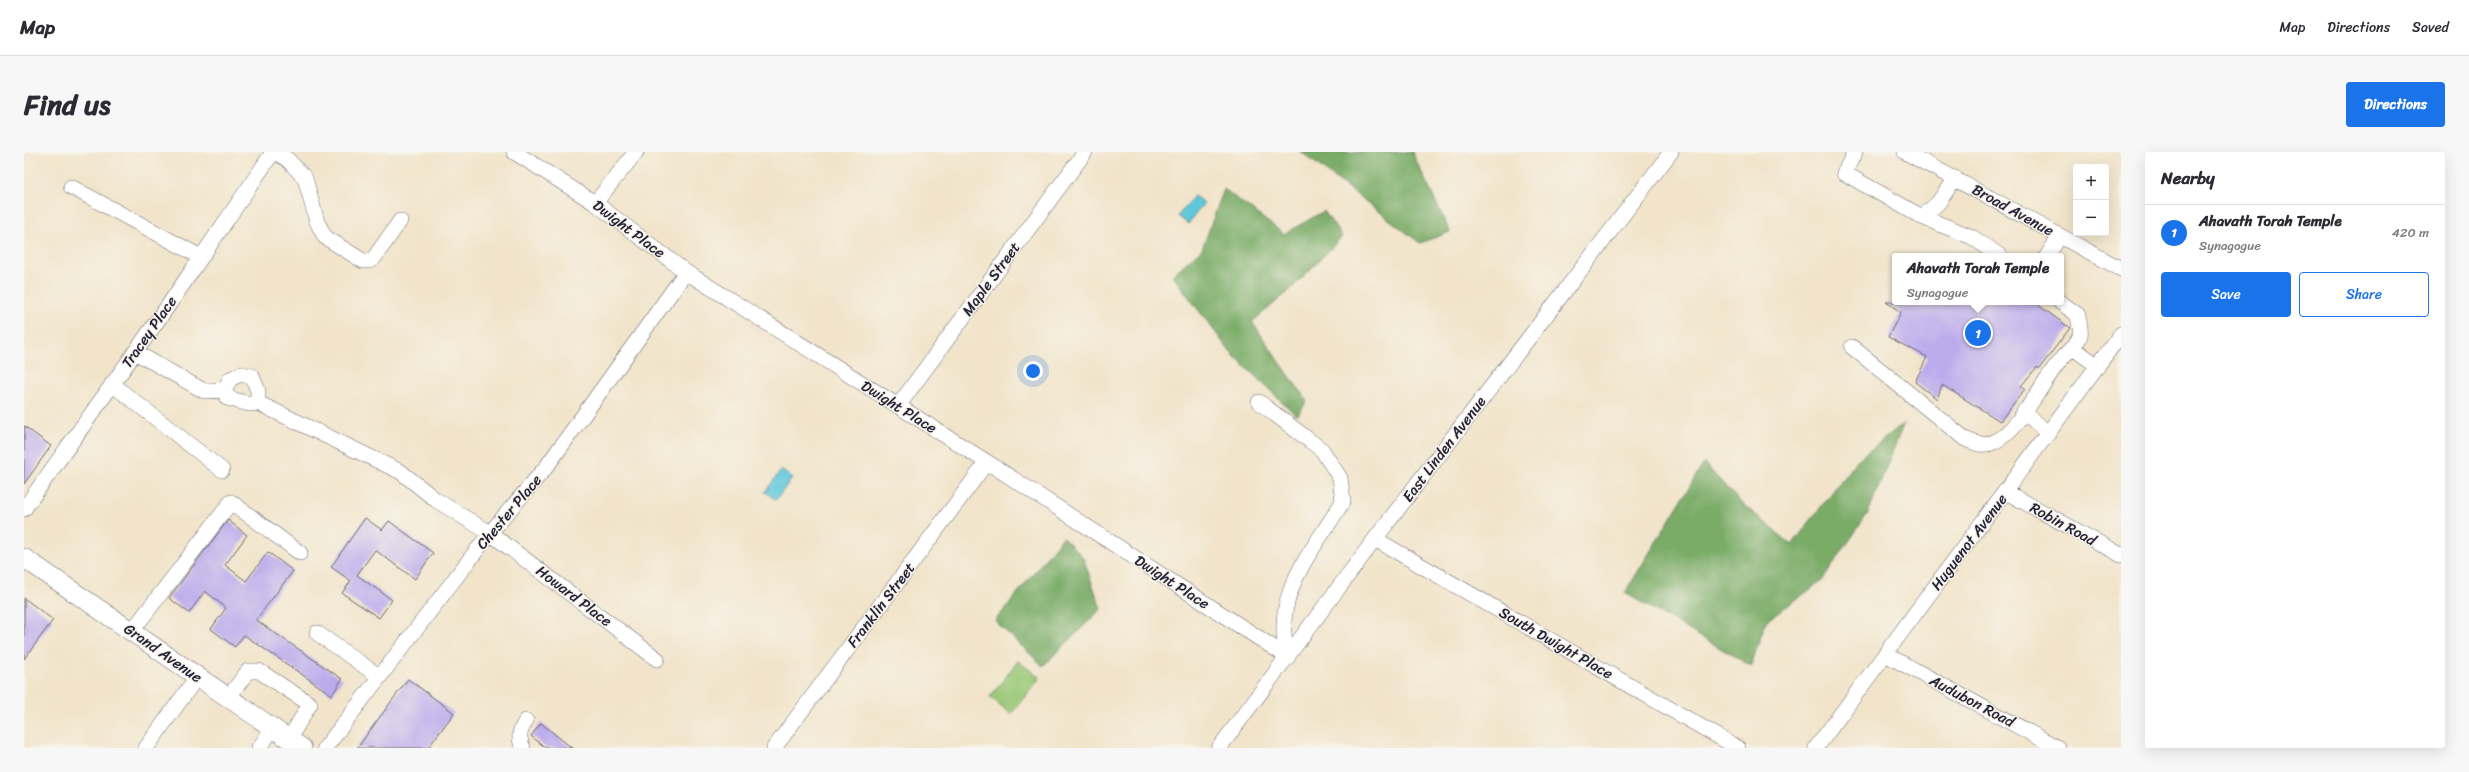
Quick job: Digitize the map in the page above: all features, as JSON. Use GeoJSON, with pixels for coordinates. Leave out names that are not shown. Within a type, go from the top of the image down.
{"type":"FeatureCollection","features":[{"type":"Feature","properties":{"kind":"main road","name":"Grand Avenue"},"geometry":{"type":"LineString","coordinates":[[24,558],[293,742]]}},
{"type":"Feature","properties":{"kind":"street"},"geometry":{"type":"LineString","coordinates":[[274,152],[287,160],[305,178],[317,222],[325,237],[363,261],[369,262],[374,258],[400,221]]}},
{"type":"Feature","properties":{"kind":"street","name":"Tracey Place"},"geometry":{"type":"LineString","coordinates":[[24,509],[274,152]]}},
{"type":"Feature","properties":{"kind":"street","name":"Dwight Place"},"geometry":{"type":"LineString","coordinates":[[514,152],[595,203],[686,272],[987,462],[1288,657]]}},
{"type":"Feature","properties":{"kind":"street"},"geometry":{"type":"LineString","coordinates":[[595,203],[636,152]]}},
{"type":"Feature","properties":{"kind":"street","name":"Maple Street"},"geometry":{"type":"LineString","coordinates":[[898,406],[1085,152]]}},
{"type":"Feature","properties":{"kind":"street","name":"East Linden Avenue"},"geometry":{"type":"LineString","coordinates":[[1219,748],[1375,539],[1671,152]]}},
{"type":"Feature","properties":{"kind":"street"},"geometry":{"type":"LineString","coordinates":[[1855,152],[1844,173],[1922,217],[1972,237],[1996,253]]}},
{"type":"Feature","properties":{"kind":"street","name":"Broad Avenue"},"geometry":{"type":"LineString","coordinates":[[1905,152],[2121,269]]}},
{"type":"Feature","properties":{"kind":"street"},"geometry":{"type":"LineString","coordinates":[[1922,217],[1938,203],[1955,178]]}},
{"type":"Feature","properties":{"kind":"street"},"geometry":{"type":"LineString","coordinates":[[71,187],[201,257]]}},
{"type":"Feature","properties":{"kind":"street"},"geometry":{"type":"LineString","coordinates":[[2049,253],[2060,236]]}},
{"type":"Feature","properties":{"kind":"street","name":"Chester Place"},"geometry":{"type":"LineString","coordinates":[[325,748],[490,533],[547,466],[686,272]]}},
{"type":"Feature","properties":{"kind":"street"},"geometry":{"type":"LineString","coordinates":[[1852,347],[1965,439],[1980,445],[1993,443],[2005,434],[2024,412],[2063,356],[2073,348],[2080,334],[2078,315],[2064,305]]}},
{"type":"Feature","properties":{"kind":"street","name":"Huguenot Avenue"},"geometry":{"type":"LineString","coordinates":[[1816,748],[2121,334]]}},
{"type":"Feature","properties":{"kind":"street"},"geometry":{"type":"LineString","coordinates":[[2073,348],[2098,366]]}},
{"type":"Feature","properties":{"kind":"street"},"geometry":{"type":"LineString","coordinates":[[135,352],[204,391],[226,390]]}},
{"type":"Feature","properties":{"kind":"street"},"geometry":{"type":"LineString","coordinates":[[241,374],[252,376],[258,391],[258,403],[249,404],[228,398],[226,390],[230,379],[241,374]]}},
{"type":"Feature","properties":{"kind":"street"},"geometry":{"type":"LineString","coordinates":[[112,384],[222,470]]}},
{"type":"Feature","properties":{"kind":"street"},"geometry":{"type":"LineString","coordinates":[[1259,402],[1322,450],[1340,478],[1343,501],[1294,577],[1287,600],[1283,624],[1282,638],[1288,657]]}},
{"type":"Feature","properties":{"kind":"street","name":"Howard Place"},"geometry":{"type":"LineString","coordinates":[[258,403],[401,472],[436,500],[490,533],[657,659]]}},
{"type":"Feature","properties":{"kind":"street"},"geometry":{"type":"LineString","coordinates":[[2024,412],[2048,434]]}},
{"type":"Feature","properties":{"kind":"street","name":"Franklin Street"},"geometry":{"type":"LineString","coordinates":[[774,748],[987,462]]}},
{"type":"Feature","properties":{"kind":"street","name":"Robin Road"},"geometry":{"type":"LineString","coordinates":[[2006,492],[2121,555]]}},
{"type":"Feature","properties":{"kind":"street"},"geometry":{"type":"LineString","coordinates":[[132,631],[231,502],[300,553]]}},
{"type":"Feature","properties":{"kind":"street","name":"South Dwight Place"},"geometry":{"type":"LineString","coordinates":[[1375,539],[1738,748]]}},
{"type":"Feature","properties":{"kind":"street"},"geometry":{"type":"LineString","coordinates":[[317,634],[380,677]]}},
{"type":"Feature","properties":{"kind":"street","name":"Audubon Road"},"geometry":{"type":"LineString","coordinates":[[1885,654],[2058,748]]}},
{"type":"Feature","properties":{"kind":"street"},"geometry":{"type":"LineString","coordinates":[[228,698],[248,671],[259,671],[310,704],[293,742],[259,748]]}},
{"type":"Feature","properties":{"kind":"street"},"geometry":{"type":"LineString","coordinates":[[146,748],[197,677]]}},
{"type":"Feature","properties":{"kind":"street"},"geometry":{"type":"LineString","coordinates":[[523,748],[519,738],[520,729],[526,721]]}},
{"type":"Feature","properties":{"kind":"green space"},"geometry":{"type":"Polygon","coordinates":[[[1301,152],[1412,152],[1450,232],[1420,243],[1301,152]]]}},
{"type":"Feature","properties":{"kind":"green space"},"geometry":{"type":"Polygon","coordinates":[[[1224,189],[1284,234],[1324,211],[1342,237],[1288,292],[1252,322],[1307,401],[1297,416],[1231,353],[1172,275],[1202,249],[1224,189]]]}},
{"type":"Feature","properties":{"kind":"green space"},"geometry":{"type":"Polygon","coordinates":[[[1904,423],[1868,513],[1822,581],[1766,621],[1751,666],[1625,593],[1704,463],[1739,501],[1792,545],[1856,461],[1904,423]]]}},
{"type":"Feature","properties":{"kind":"green space"},"geometry":{"type":"Polygon","coordinates":[[[1063,537],[1083,557],[1101,609],[1043,666],[995,621],[1063,537]]]}},
{"type":"Feature","properties":{"kind":"green space"},"geometry":{"type":"Polygon","coordinates":[[[1018,661],[1040,678],[1011,714],[990,697],[1018,661]]]}},
{"type":"Feature","properties":{"kind":"water"},"geometry":{"type":"Polygon","coordinates":[[[1194,196],[1204,203],[1188,224],[1178,216],[1194,196]]]}},
{"type":"Feature","properties":{"kind":"water"},"geometry":{"type":"Polygon","coordinates":[[[781,470],[792,478],[776,500],[765,492],[781,470]]]}},
{"type":"Feature","properties":{"kind":"building"},"geometry":{"type":"Polygon","coordinates":[[[1886,302],[1892,302],[1892,305],[2038,305],[2070,328],[2039,369],[2037,367],[2021,386],[2025,389],[2000,421],[1942,385],[1937,399],[1915,382],[1927,357],[1888,337],[1901,312],[1886,302]]]}},
{"type":"Feature","properties":{"kind":"building"},"geometry":{"type":"Polygon","coordinates":[[[24,426],[51,446],[24,484],[24,426]]]}},
{"type":"Feature","properties":{"kind":"building"},"geometry":{"type":"Polygon","coordinates":[[[365,518],[382,530],[389,521],[433,553],[415,579],[375,550],[357,575],[392,600],[379,618],[342,593],[351,581],[331,567],[365,518]]]}},
{"type":"Feature","properties":{"kind":"building"},"geometry":{"type":"Polygon","coordinates":[[[228,520],[247,535],[225,565],[246,581],[268,552],[293,571],[256,620],[342,679],[332,695],[244,635],[235,647],[211,629],[226,608],[205,591],[189,613],[169,598],[228,520]]]}},
{"type":"Feature","properties":{"kind":"building"},"geometry":{"type":"Polygon","coordinates":[[[24,598],[53,620],[24,659],[24,598]]]}},
{"type":"Feature","properties":{"kind":"building"},"geometry":{"type":"Polygon","coordinates":[[[408,679],[454,713],[428,748],[357,748],[408,679]]]}},
{"type":"Feature","properties":{"kind":"building"},"geometry":{"type":"Polygon","coordinates":[[[541,723],[572,748],[546,748],[531,736],[541,723]]]}},
{"type":"Feature","properties":{"kind":"place","name":"Ahavath Torah Temple"},"geometry":{"type":"Point","coordinates":[1978,333]}}]}
